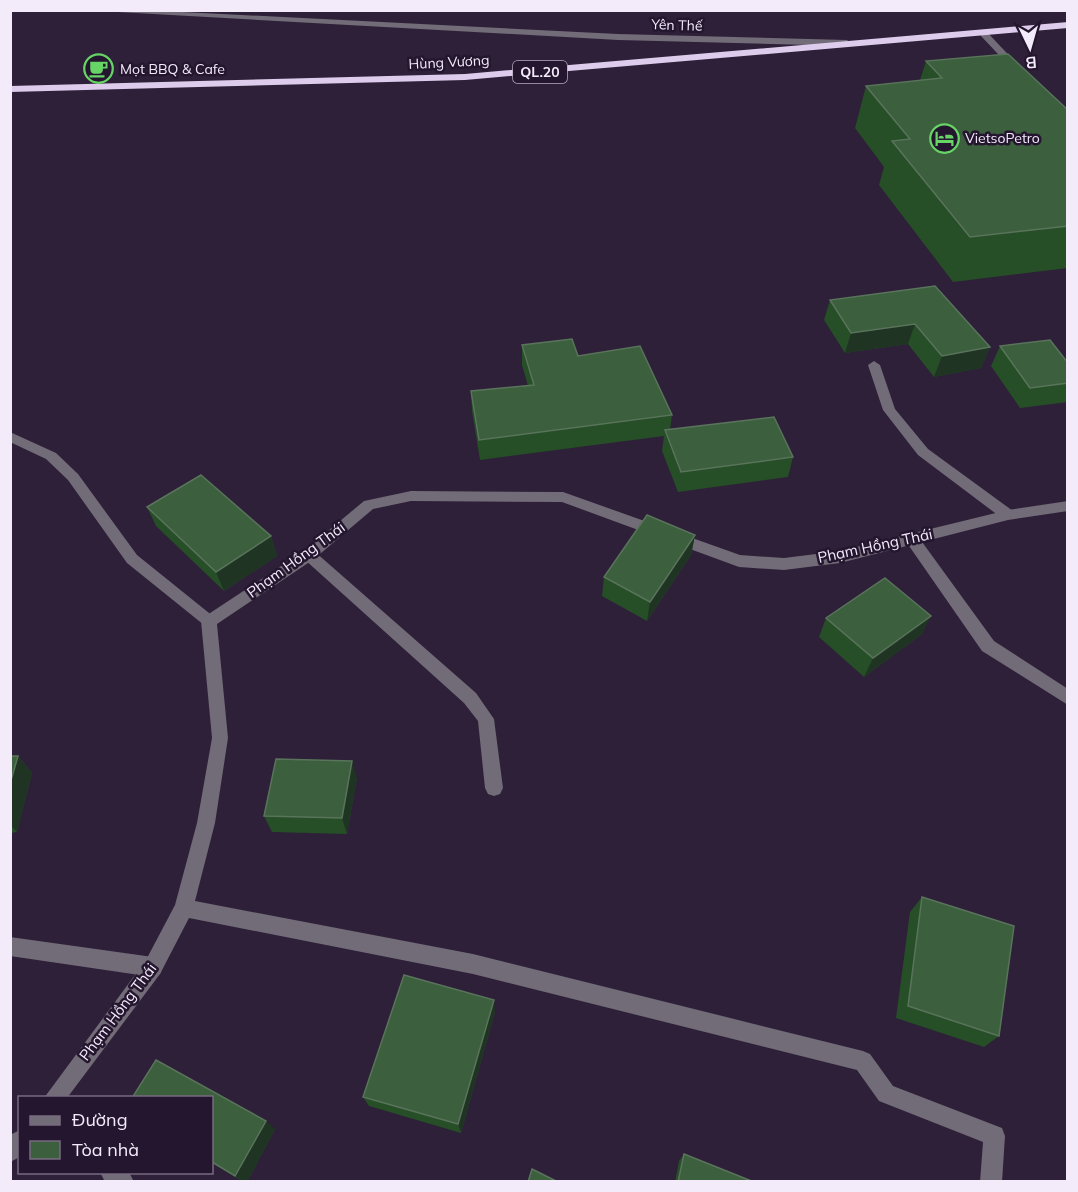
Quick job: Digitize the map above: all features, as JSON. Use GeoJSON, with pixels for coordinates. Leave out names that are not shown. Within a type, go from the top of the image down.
{"type":"FeatureCollection","features":[{"type":"Feature","properties":{"kind":"highway","name":"Hùng Vương"},"geometry":{"type":"LineString","coordinates":[[10,89],[465,77],[1068,26]]}},
{"type":"Feature","properties":{"kind":"street","name":"Yên Thế"},"geometry":{"type":"LineString","coordinates":[[86,10],[583,35],[871,44]]}},
{"type":"Feature","properties":{"kind":"street"},"geometry":{"type":"LineString","coordinates":[[984,34],[1023,75]]}},
{"type":"Feature","properties":{"kind":"street"},"geometry":{"type":"LineString","coordinates":[[874,365],[889,410],[923,452],[1008,515]]}},
{"type":"Feature","properties":{"kind":"street"},"geometry":{"type":"LineString","coordinates":[[10,436],[51,456],[73,477],[132,558],[209,621]]}},
{"type":"Feature","properties":{"kind":"street","name":"Phạm Hồng Thái"},"geometry":{"type":"LineString","coordinates":[[56,1096],[153,967],[184,908],[206,823],[220,738],[209,621],[309,555],[369,506],[411,496],[563,497],[739,561],[784,564],[840,557],[1008,515],[1068,506]]}},
{"type":"Feature","properties":{"kind":"street"},"geometry":{"type":"LineString","coordinates":[[912,539],[988,646],[1068,698]]}},
{"type":"Feature","properties":{"kind":"street"},"geometry":{"type":"LineString","coordinates":[[309,555],[470,698],[486,718],[494,788]]}},
{"type":"Feature","properties":{"kind":"street"},"geometry":{"type":"LineString","coordinates":[[184,908],[473,964],[863,1061],[886,1094],[994,1136],[990,1182]]}},
{"type":"Feature","properties":{"kind":"street"},"geometry":{"type":"LineString","coordinates":[[10,946],[153,967]]}},
{"type":"Feature","properties":{"kind":"building"},"geometry":{"type":"Polygon","coordinates":[[[1008,54],[1068,110],[1068,226],[970,237],[892,141],[910,139],[866,86],[942,78],[926,61],[1008,54]]]}},
{"type":"Feature","properties":{"kind":"building"},"geometry":{"type":"Polygon","coordinates":[[[935,286],[990,347],[942,356],[915,324],[851,333],[830,300],[935,286]]]}},
{"type":"Feature","properties":{"kind":"building"},"geometry":{"type":"Polygon","coordinates":[[[572,339],[578,356],[640,346],[672,415],[479,440],[471,391],[534,385],[522,345],[572,339]]]}},
{"type":"Feature","properties":{"kind":"building"},"geometry":{"type":"Polygon","coordinates":[[[1050,340],[1068,363],[1068,383],[1030,388],[1000,346],[1050,340]]]}},
{"type":"Feature","properties":{"kind":"building"},"geometry":{"type":"Polygon","coordinates":[[[774,417],[793,457],[681,472],[665,430],[774,417]]]}},
{"type":"Feature","properties":{"kind":"building"},"geometry":{"type":"Polygon","coordinates":[[[201,475],[271,536],[216,572],[147,507],[201,475]]]}},
{"type":"Feature","properties":{"kind":"building"},"geometry":{"type":"Polygon","coordinates":[[[647,515],[695,535],[650,602],[604,577],[647,515]]]}},
{"type":"Feature","properties":{"kind":"building"},"geometry":{"type":"Polygon","coordinates":[[[885,578],[931,616],[873,658],[826,618],[885,578]]]}},
{"type":"Feature","properties":{"kind":"building"},"geometry":{"type":"Polygon","coordinates":[[[10,756],[18,756],[10,784],[10,756]]]}},
{"type":"Feature","properties":{"kind":"building"},"geometry":{"type":"Polygon","coordinates":[[[276,759],[352,761],[342,818],[264,816],[276,759]]]}},
{"type":"Feature","properties":{"kind":"building"},"geometry":{"type":"Polygon","coordinates":[[[922,897],[1014,926],[999,1036],[908,1006],[922,897]]]}},
{"type":"Feature","properties":{"kind":"building"},"geometry":{"type":"Polygon","coordinates":[[[404,975],[494,1000],[458,1124],[363,1097],[404,975]]]}},
{"type":"Feature","properties":{"kind":"building"},"geometry":{"type":"Polygon","coordinates":[[[156,1060],[266,1121],[235,1176],[213,1163],[213,1096],[133,1096],[156,1060]]]}},
{"type":"Feature","properties":{"kind":"building"},"geometry":{"type":"Polygon","coordinates":[[[684,1154],[754,1182],[678,1182],[684,1154]]]}},
{"type":"Feature","properties":{"kind":"building"},"geometry":{"type":"Polygon","coordinates":[[[532,1169],[558,1182],[528,1182],[532,1169]]]}},
{"type":"Feature","properties":{"kind":"place","name":"Mọt BBQ & Cafe"},"geometry":{"type":"Point","coordinates":[99,69]}},
{"type":"Feature","properties":{"kind":"place","name":"VietsoPetro"},"geometry":{"type":"Point","coordinates":[944,138]}}]}
